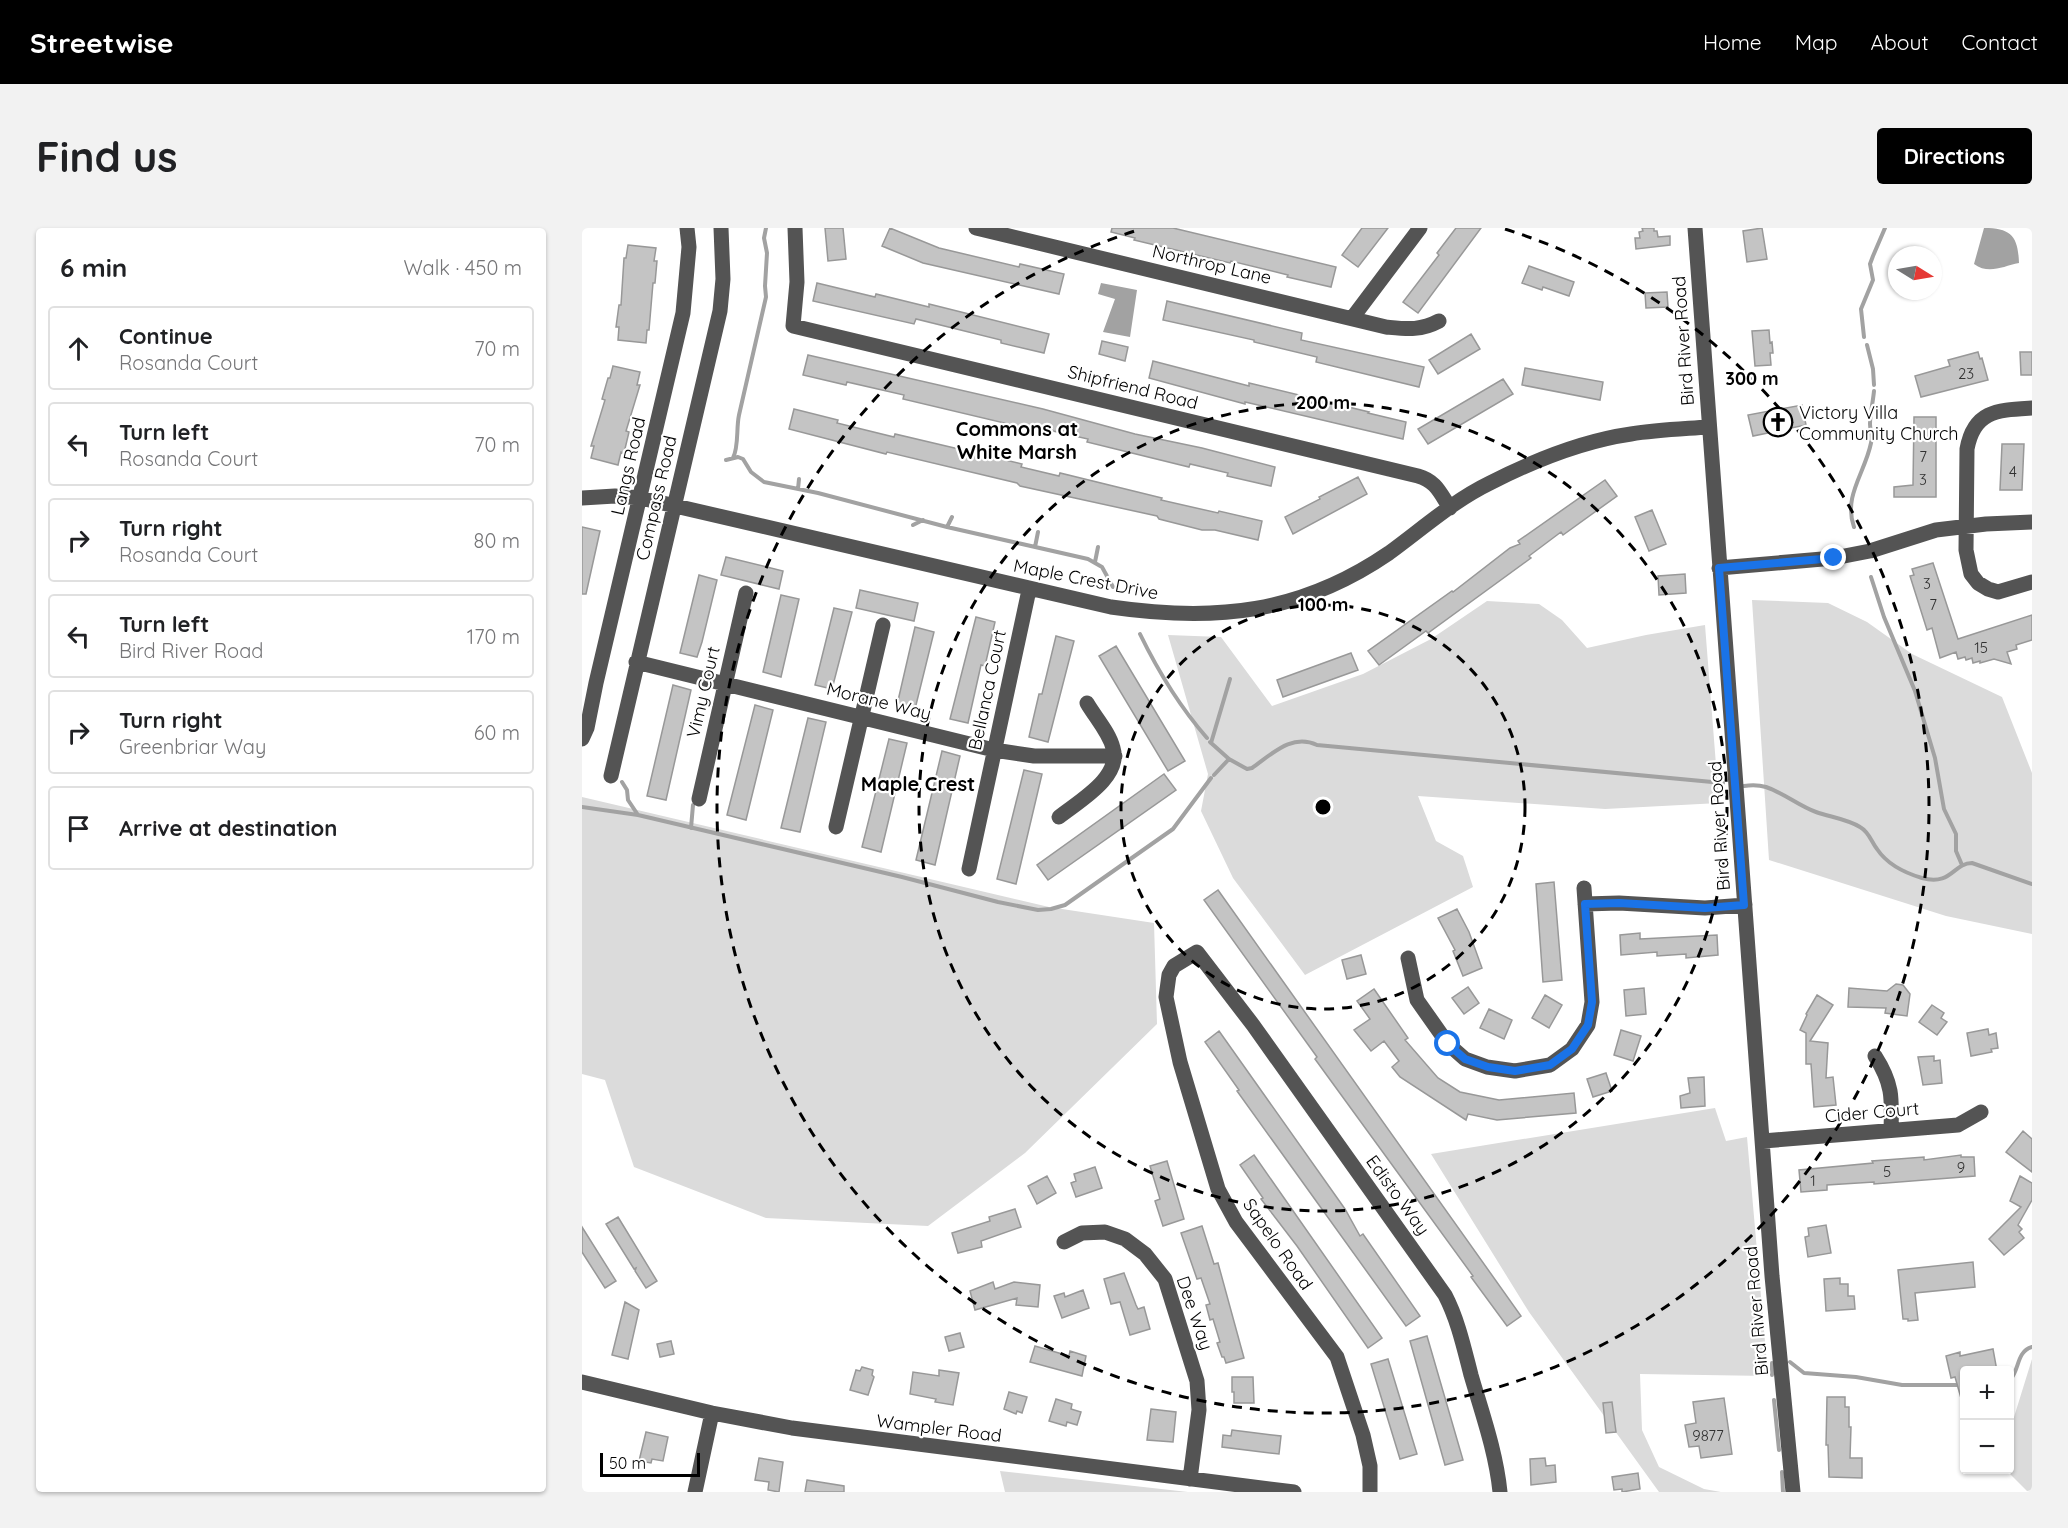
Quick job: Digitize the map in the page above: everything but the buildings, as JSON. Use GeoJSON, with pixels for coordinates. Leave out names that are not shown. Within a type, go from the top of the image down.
{"type":"FeatureCollection","features":[{"type":"Feature","properties":{"kind":"street","name":"Langs Road"},"geometry":{"type":"LineString","coordinates":[[582,739],[591,711],[683,313],[689,258],[687,228]]}},
{"type":"Feature","properties":{"kind":"street","name":"Compass Road"},"geometry":{"type":"LineString","coordinates":[[611,776],[720,311],[723,279],[721,228]]}},
{"type":"Feature","properties":{"kind":"street","name":"Shipfriend Road"},"geometry":{"type":"LineString","coordinates":[[795,228],[796,282],[793,326],[1429,479],[1450,508]]}},
{"type":"Feature","properties":{"kind":"street","name":"Northrop Lane"},"geometry":{"type":"LineString","coordinates":[[976,228],[1353,317],[1386,327],[1426,328],[1438,321]]}},
{"type":"Feature","properties":{"kind":"street"},"geometry":{"type":"LineString","coordinates":[[1353,317],[1420,228]]}},
{"type":"Feature","properties":{"kind":"street","name":"Bird River Road"},"geometry":{"type":"LineString","coordinates":[[1695,228],[1772,1276],[1793,1492]]}},
{"type":"Feature","properties":{"kind":"street"},"geometry":{"type":"LineString","coordinates":[[2032,408],[1998,411],[1987,415],[1974,427],[1967,449],[1966,550],[1971,574],[1978,583],[1988,589],[1998,592],[2032,582]]}},
{"type":"Feature","properties":{"kind":"street","name":"Maple Crest Drive"},"geometry":{"type":"LineString","coordinates":[[582,498],[615,496],[641,498],[1111,608],[1141,612],[1208,615],[1246,611],[1325,590],[1351,577],[1388,553],[1487,484],[1531,464],[1590,444],[1630,434],[1708,427]]}},
{"type":"Feature","properties":{"kind":"street"},"geometry":{"type":"LineString","coordinates":[[1719,568],[1834,558],[1870,551],[1936,530],[2032,522]]}},
{"type":"Feature","properties":{"kind":"street","name":"Bellanca Court"},"geometry":{"type":"LineString","coordinates":[[969,869],[1029,590]]}},
{"type":"Feature","properties":{"kind":"street","name":"Vimy Court"},"geometry":{"type":"LineString","coordinates":[[699,799],[746,593]]}},
{"type":"Feature","properties":{"kind":"street"},"geometry":{"type":"LineString","coordinates":[[836,827],[883,625]]}},
{"type":"Feature","properties":{"kind":"street","name":"Morane Way"},"geometry":{"type":"LineString","coordinates":[[636,662],[994,750],[1034,756],[1115,756]]}},
{"type":"Feature","properties":{"kind":"street"},"geometry":{"type":"LineString","coordinates":[[1059,817],[1106,779],[1115,756],[1112,744],[1087,703]]}},
{"type":"Feature","properties":{"kind":"street"},"geometry":{"type":"LineString","coordinates":[[1408,958],[1417,1000],[1448,1044],[1465,1059],[1488,1067],[1515,1071],[1550,1065],[1572,1049],[1588,1025],[1592,1002],[1584,888]]}},
{"type":"Feature","properties":{"kind":"street"},"geometry":{"type":"LineString","coordinates":[[1585,904],[1619,903],[1705,908],[1744,905]]}},
{"type":"Feature","properties":{"kind":"street","name":"Sapelo Road"},"geometry":{"type":"LineString","coordinates":[[1197,952],[1174,966],[1169,975],[1166,997],[1180,1062],[1218,1189],[1236,1222],[1337,1358],[1363,1435],[1370,1466],[1370,1492]]}},
{"type":"Feature","properties":{"kind":"street","name":"Edisto Way"},"geometry":{"type":"LineString","coordinates":[[1197,952],[1253,1025],[1445,1295],[1457,1326],[1489,1437],[1500,1492]]}},
{"type":"Feature","properties":{"kind":"street"},"geometry":{"type":"LineString","coordinates":[[1875,1056],[1887,1074],[1892,1098],[1891,1130]]}},
{"type":"Feature","properties":{"kind":"street","name":"Cider Court"},"geometry":{"type":"LineString","coordinates":[[1763,1141],[1958,1125],[1981,1112]]}},
{"type":"Feature","properties":{"kind":"street","name":"Dee Way"},"geometry":{"type":"LineString","coordinates":[[1064,1242],[1083,1233],[1105,1232],[1125,1239],[1145,1254],[1165,1280],[1197,1381],[1199,1410],[1190,1479]]}},
{"type":"Feature","properties":{"kind":"street","name":"Wampler Road"},"geometry":{"type":"LineString","coordinates":[[582,1382],[712,1413],[774,1425],[1294,1492]]}},
{"type":"Feature","properties":{"kind":"street"},"geometry":{"type":"LineString","coordinates":[[695,1492],[712,1413]]}},
{"type":"Feature","properties":{"kind":"shaded area"},"geometry":{"type":"Polygon","coordinates":[[[1984,228],[2001,230],[2012,236],[2017,247],[2019,263],[1991,269],[1974,264],[1984,228]]]}},
{"type":"Feature","properties":{"kind":"shaded area"},"geometry":{"type":"Polygon","coordinates":[[[1101,283],[1137,290],[1130,337],[1103,332],[1115,299],[1098,294],[1101,283]]]}},
{"type":"Feature","properties":{"kind":"shaded area"},"geometry":{"type":"Polygon","coordinates":[[[1752,600],[1828,603],[1867,622],[1912,654],[2002,697],[2032,773],[2032,934],[1946,916],[1769,860],[1752,600]]]}},
{"type":"Feature","properties":{"kind":"shaded area"},"geometry":{"type":"Polygon","coordinates":[[[1487,601],[1539,604],[1562,620],[1587,648],[1705,625],[1719,803],[1605,809],[1418,796],[1436,841],[1463,856],[1473,887],[1305,975],[1233,878],[1201,811],[1208,774],[1168,635],[1221,637],[1272,706],[1363,674],[1431,639],[1487,601]]]}},
{"type":"Feature","properties":{"kind":"shaded area"},"geometry":{"type":"Polygon","coordinates":[[[582,797],[1049,907],[1154,923],[1157,1024],[1025,1153],[928,1226],[766,1218],[634,1167],[605,1080],[582,1074],[582,797]]]}},
{"type":"Feature","properties":{"kind":"shaded area"},"geometry":{"type":"Polygon","coordinates":[[[1715,1108],[1726,1141],[1747,1137],[1768,1376],[1640,1374],[1642,1430],[1659,1467],[1704,1489],[1721,1492],[1659,1492],[1529,1312],[1431,1154],[1715,1108]]]}},
{"type":"Feature","properties":{"kind":"shaded area"},"geometry":{"type":"Polygon","coordinates":[[[2032,1359],[2032,1490],[2027,1491],[2010,1474],[2014,1474],[2014,1417],[2032,1359]]]}},
{"type":"Feature","properties":{"kind":"shaded area"},"geometry":{"type":"Polygon","coordinates":[[[1000,1471],[1188,1492],[1005,1492],[1000,1471]]]}},
{"type":"Feature","properties":{"kind":"waterway"},"geometry":{"type":"LineString","coordinates":[[733,458],[739,415],[766,297],[767,253],[764,238],[766,228]]}},
{"type":"Feature","properties":{"kind":"waterway"},"geometry":{"type":"LineString","coordinates":[[1864,337],[1861,309],[1873,280],[1870,264],[1885,228]]}},
{"type":"Feature","properties":{"kind":"waterway"},"geometry":{"type":"LineString","coordinates":[[1867,345],[1874,385]]}},
{"type":"Feature","properties":{"kind":"waterway"},"geometry":{"type":"LineString","coordinates":[[1854,527],[1851,505],[1872,440],[1870,420],[1874,391]]}},
{"type":"Feature","properties":{"kind":"waterway"},"geometry":{"type":"LineString","coordinates":[[726,460],[738,457],[743,459],[751,472],[764,482],[1088,559],[1102,567],[1113,587]]}},
{"type":"Feature","properties":{"kind":"waterway"},"geometry":{"type":"LineString","coordinates":[[798,489],[799,479]]}},
{"type":"Feature","properties":{"kind":"waterway"},"geometry":{"type":"LineString","coordinates":[[947,527],[952,517]]}},
{"type":"Feature","properties":{"kind":"waterway"},"geometry":{"type":"LineString","coordinates":[[913,525],[923,520]]}},
{"type":"Feature","properties":{"kind":"waterway"},"geometry":{"type":"LineString","coordinates":[[1035,547],[1038,532]]}},
{"type":"Feature","properties":{"kind":"waterway"},"geometry":{"type":"LineString","coordinates":[[1095,562],[1098,547]]}},
{"type":"Feature","properties":{"kind":"waterway"},"geometry":{"type":"LineString","coordinates":[[1871,577],[1884,617],[1915,691],[1935,758],[1944,809],[1956,834],[1956,851],[1962,865]]}},
{"type":"Feature","properties":{"kind":"waterway"},"geometry":{"type":"LineString","coordinates":[[1140,634],[1170,688],[1207,738]]}},
{"type":"Feature","properties":{"kind":"waterway"},"geometry":{"type":"LineString","coordinates":[[1211,743],[1230,679]]}},
{"type":"Feature","properties":{"kind":"waterway"},"geometry":{"type":"LineString","coordinates":[[1210,742],[1229,759],[1247,769],[1291,743],[1308,742],[1317,745],[1723,783]]}},
{"type":"Feature","properties":{"kind":"waterway"},"geometry":{"type":"LineString","coordinates":[[1214,775],[1229,759]]}},
{"type":"Feature","properties":{"kind":"waterway"},"geometry":{"type":"LineString","coordinates":[[582,807],[638,815],[1038,910],[1065,905],[1173,829],[1211,778]]}},
{"type":"Feature","properties":{"kind":"waterway"},"geometry":{"type":"LineString","coordinates":[[622,782],[627,790],[628,800],[638,815]]}},
{"type":"Feature","properties":{"kind":"waterway"},"geometry":{"type":"LineString","coordinates":[[1744,786],[1766,787],[1821,814],[1855,824],[1866,831],[1886,859],[1903,871],[1916,876],[1932,880],[1940,879],[1960,866],[1972,863],[2032,884]]}},
{"type":"Feature","properties":{"kind":"waterway"},"geometry":{"type":"LineString","coordinates":[[691,828],[693,805]]}},
{"type":"Feature","properties":{"kind":"waterway"},"geometry":{"type":"LineString","coordinates":[[2014,1374],[2023,1353],[2032,1347]]}},
{"type":"Feature","properties":{"kind":"waterway"},"geometry":{"type":"LineString","coordinates":[[1790,1362],[1804,1373],[1856,1377],[1902,1385],[1960,1385]]}},
{"type":"Feature","properties":{"kind":"waterway"},"geometry":{"type":"LineString","coordinates":[[1772,1363],[1772,1375]]}},
{"type":"Feature","properties":{"kind":"waterway"},"geometry":{"type":"LineString","coordinates":[[1774,1400],[1779,1450]]}},
{"type":"Feature","properties":{"kind":"waterway"},"geometry":{"type":"LineString","coordinates":[[1782,1472],[1783,1492]]}},
{"type":"Feature","properties":{"kind":"place","name":"Victory Villa Community Church"},"geometry":{"type":"Point","coordinates":[1778,422]}},
{"type":"Feature","properties":{"kind":"district","name":"Commons at White Marsh"},"geometry":{"type":"Point","coordinates":[1017,440]}},
{"type":"Feature","properties":{"kind":"district","name":"Maple Crest"},"geometry":{"type":"Point","coordinates":[918,783]}},
{"type":"Feature","properties":{"kind":"route"},"geometry":{"type":"LineString","coordinates":[[1448,1044],[1465,1059],[1488,1067],[1515,1071],[1550,1065],[1572,1049],[1588,1025],[1592,1002],[1585,904],[1619,903],[1705,908],[1744,905],[1719,568],[1834,558]]}}]}
